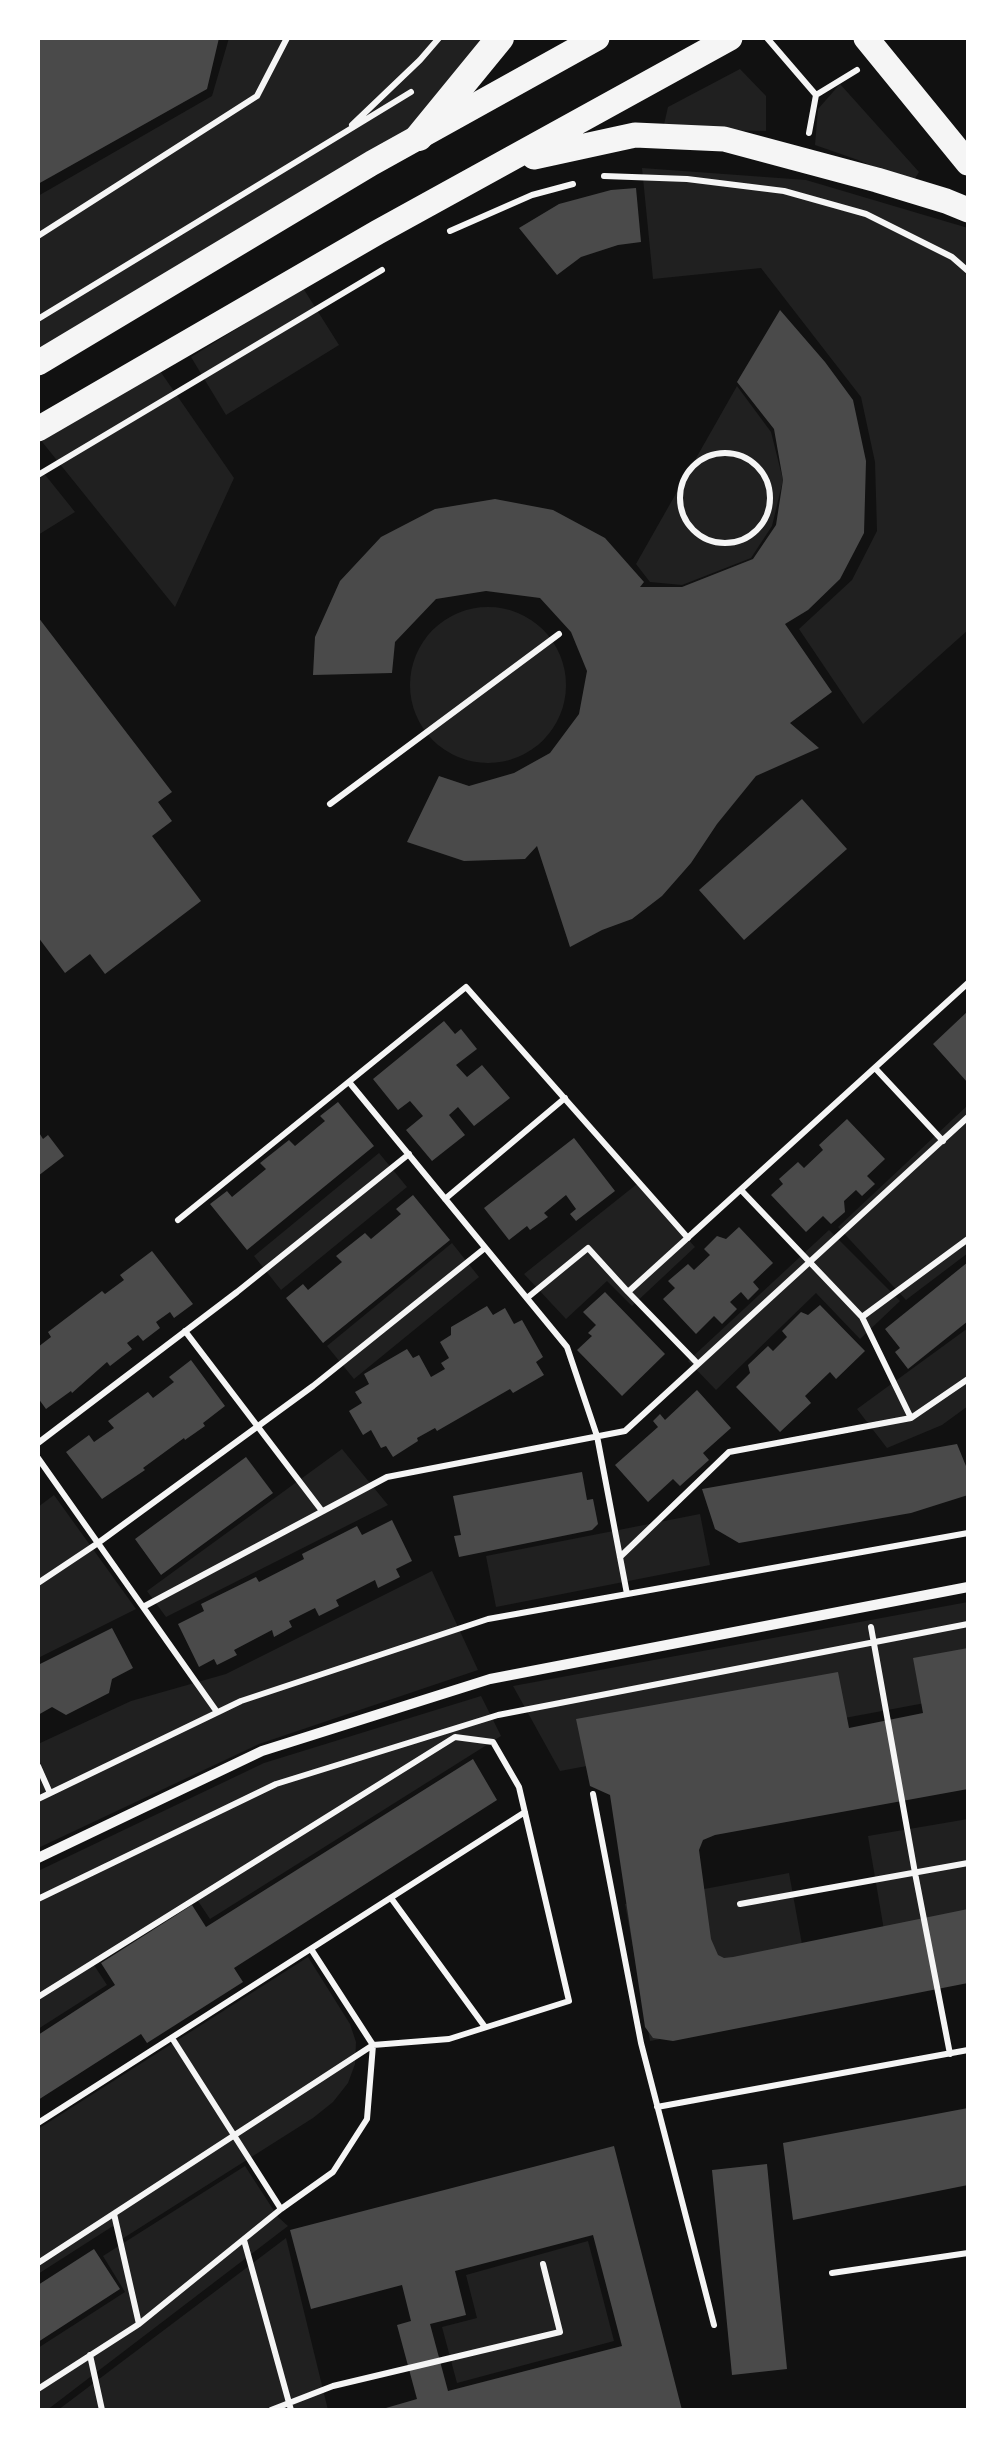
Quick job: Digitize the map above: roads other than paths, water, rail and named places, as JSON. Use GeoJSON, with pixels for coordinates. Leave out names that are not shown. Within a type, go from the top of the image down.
{"type":"FeatureCollection","features":[{"type":"Feature","properties":{"kind":"highway"},"geometry":{"type":"LineString","coordinates":[[419,137],[500,38]]}},
{"type":"Feature","properties":{"kind":"main road"},"geometry":{"type":"LineString","coordinates":[[38,363],[419,137],[597,38]]}},
{"type":"Feature","properties":{"kind":"main road"},"geometry":{"type":"LineString","coordinates":[[38,429],[378,232],[730,38]]}},
{"type":"Feature","properties":{"kind":"main road"},"geometry":{"type":"LineString","coordinates":[[873,47],[968,164]]}},
{"type":"Feature","properties":{"kind":"main road"},"geometry":{"type":"LineString","coordinates":[[505,163],[635,135],[724,139],[878,180],[968,210]]}},
{"type":"Feature","properties":{"kind":"street"},"geometry":{"type":"LineString","coordinates":[[38,1858],[262,1751],[490,1679],[968,1586]]}}]}
